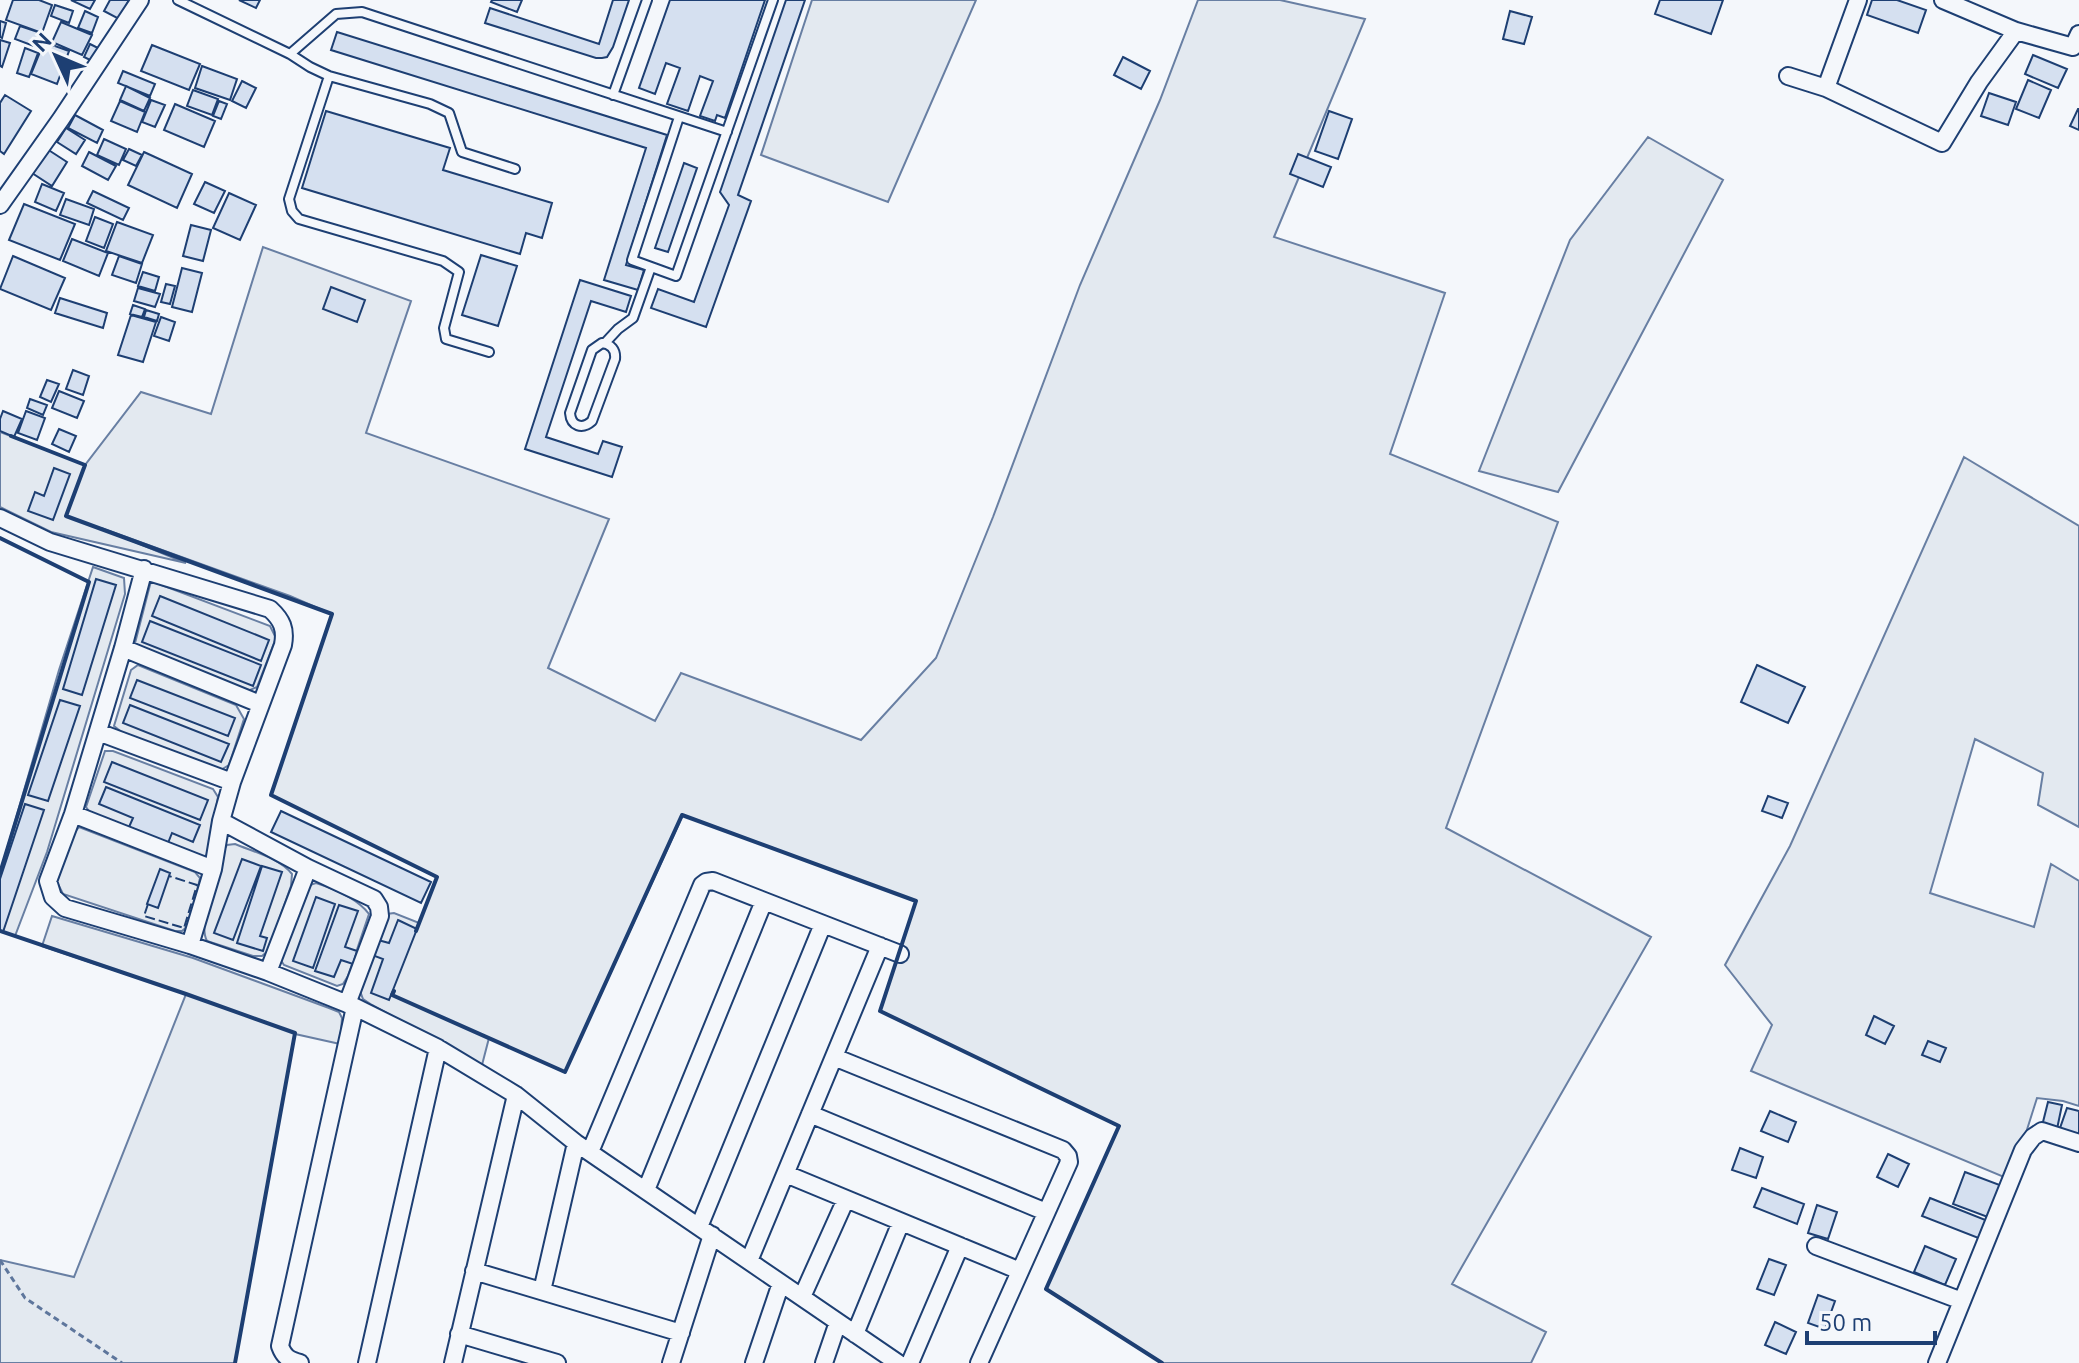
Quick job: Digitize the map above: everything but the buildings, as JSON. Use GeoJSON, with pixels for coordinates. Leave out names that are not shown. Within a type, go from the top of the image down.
{"type":"FeatureCollection","features":[{"type":"Feature","properties":{"kind":"street"},"geometry":{"type":"LineString","coordinates":[[0,205],[140,0]]}},
{"type":"Feature","properties":{"kind":"street"},"geometry":{"type":"LineString","coordinates":[[1826,88],[1858,0]]}},
{"type":"Feature","properties":{"kind":"street"},"geometry":{"type":"LineString","coordinates":[[1943,0],[2016,31],[2073,47],[2079,34]]}},
{"type":"Feature","properties":{"kind":"street"},"geometry":{"type":"LineString","coordinates":[[1788,76],[1826,88],[1942,143],[1979,82],[2016,31]]}},
{"type":"Feature","properties":{"kind":"street"},"geometry":{"type":"LineString","coordinates":[[0,518],[50,542],[270,609],[284,626],[283,645],[232,782],[221,821],[213,869],[190,945]]}},
{"type":"Feature","properties":{"kind":"street"},"geometry":{"type":"LineString","coordinates":[[144,569],[73,814],[48,881],[58,903],[65,908],[268,972],[351,1005],[438,1048],[516,1095],[583,1147],[899,1362],[960,1246]]}},
{"type":"Feature","properties":{"kind":"street"},"geometry":{"type":"LineString","coordinates":[[123,648],[260,704]]}},
{"type":"Feature","properties":{"kind":"street"},"geometry":{"type":"LineString","coordinates":[[98,732],[232,782]]}},
{"type":"Feature","properties":{"kind":"street"},"geometry":{"type":"LineString","coordinates":[[73,814],[213,869]]}},
{"type":"Feature","properties":{"kind":"street"},"geometry":{"type":"LineString","coordinates":[[221,821],[374,899],[379,907],[380,916],[351,1005],[280,1346],[290,1360],[300,1363]]}},
{"type":"Feature","properties":{"kind":"street"},"geometry":{"type":"LineString","coordinates":[[268,972],[308,868]]}},
{"type":"Feature","properties":{"kind":"street"},"geometry":{"type":"LineString","coordinates":[[542,1291],[583,1147],[702,885],[713,881],[900,954]]}},
{"type":"Feature","properties":{"kind":"street"},"geometry":{"type":"LineString","coordinates":[[646,1190],[764,901]]}},
{"type":"Feature","properties":{"kind":"street"},"geometry":{"type":"LineString","coordinates":[[671,1363],[706,1231],[823,924]]}},
{"type":"Feature","properties":{"kind":"street"},"geometry":{"type":"LineString","coordinates":[[749,1261],[880,946]]}},
{"type":"Feature","properties":{"kind":"street"},"geometry":{"type":"LineString","coordinates":[[367,1363],[438,1048]]}},
{"type":"Feature","properties":{"kind":"street"},"geometry":{"type":"LineString","coordinates":[[834,1057],[1063,1150],[1068,1156],[1069,1162],[979,1363]]}},
{"type":"Feature","properties":{"kind":"street"},"geometry":{"type":"LineString","coordinates":[[453,1363],[516,1095]]}},
{"type":"Feature","properties":{"kind":"street"},"geometry":{"type":"LineString","coordinates":[[810,1114],[1046,1212]]}},
{"type":"Feature","properties":{"kind":"street"},"geometry":{"type":"LineString","coordinates":[[1937,1363],[2023,1150],[2042,1131],[2079,1143]]}},
{"type":"Feature","properties":{"kind":"street"},"geometry":{"type":"LineString","coordinates":[[786,1174],[1020,1271]]}},
{"type":"Feature","properties":{"kind":"street"},"geometry":{"type":"LineString","coordinates":[[802,1297],[846,1199]]}},
{"type":"Feature","properties":{"kind":"street"},"geometry":{"type":"LineString","coordinates":[[855,1334],[901,1222]]}},
{"type":"Feature","properties":{"kind":"street"},"geometry":{"type":"LineString","coordinates":[[1816,1246],[1962,1301]]}},
{"type":"Feature","properties":{"kind":"street"},"geometry":{"type":"LineString","coordinates":[[474,1271],[681,1333]]}},
{"type":"Feature","properties":{"kind":"street"},"geometry":{"type":"LineString","coordinates":[[754,1363],[781,1283]]}},
{"type":"Feature","properties":{"kind":"street"},"geometry":{"type":"LineString","coordinates":[[824,1363],[838,1322]]}},
{"type":"Feature","properties":{"kind":"street"},"geometry":{"type":"LineString","coordinates":[[459,1334],[557,1363]]}},
{"type":"Feature","properties":{"kind":"lane"},"geometry":{"type":"LineString","coordinates":[[178,0],[329,76],[430,104],[449,113],[462,152],[515,169]]}},
{"type":"Feature","properties":{"kind":"lane"},"geometry":{"type":"LineString","coordinates":[[613,95],[647,0]]}},
{"type":"Feature","properties":{"kind":"lane"},"geometry":{"type":"LineString","coordinates":[[679,117],[632,260],[676,276],[773,0]]}},
{"type":"Feature","properties":{"kind":"lane"},"geometry":{"type":"LineString","coordinates":[[290,54],[336,14],[362,12],[727,132]]}},
{"type":"Feature","properties":{"kind":"lane"},"geometry":{"type":"LineString","coordinates":[[329,76],[289,199],[292,211],[299,219],[443,261],[451,266],[459,272],[444,328],[446,339],[489,352]]}},
{"type":"Feature","properties":{"kind":"lane"},"geometry":{"type":"LineString","coordinates":[[605,343],[615,351],[615,359],[592,421],[585,426],[577,425],[571,420],[570,413],[592,350],[598,344],[605,343],[633,318],[651,267]]}},
{"type":"Feature","properties":{"kind":"path"},"geometry":{"type":"LineString","coordinates":[[0,1260],[25,1298],[122,1363]]}},
{"type":"Feature","properties":{"kind":"shaded area"},"geometry":{"type":"Polygon","coordinates":[[[812,0],[976,0],[888,202],[761,155],[812,0]]]}},
{"type":"Feature","properties":{"kind":"shaded area"},"geometry":{"type":"Polygon","coordinates":[[[1198,0],[1280,0],[1365,19],[1274,237],[1445,293],[1390,454],[1558,522],[1446,828],[1651,937],[1452,1284],[1546,1332],[1531,1363],[1162,1363],[1046,1289],[1119,1126],[880,1011],[916,901],[683,815],[565,1072],[489,1038],[482,1065],[372,1005],[363,999],[360,991],[387,914],[394,913],[419,923],[437,877],[271,795],[332,614],[101,528],[186,563],[51,532],[0,507],[0,432],[85,465],[141,392],[211,414],[263,247],[411,301],[366,433],[609,519],[548,668],[655,721],[681,673],[861,740],[936,658],[1080,285],[1160,100],[1198,0]]]}},
{"type":"Feature","properties":{"kind":"shaded area"},"geometry":{"type":"Polygon","coordinates":[[[1648,137],[1723,180],[1558,492],[1479,471],[1570,240],[1648,137]]]}},
{"type":"Feature","properties":{"kind":"shaded area"},"geometry":{"type":"Polygon","coordinates":[[[1964,457],[2079,526],[2079,827],[2038,805],[2043,773],[1975,739],[1930,893],[2034,927],[2051,864],[2079,881],[2079,1106],[2037,1098],[2011,1180],[1751,1071],[1772,1025],[1725,965],[1790,846],[1964,457]]]}},
{"type":"Feature","properties":{"kind":"shaded area"},"geometry":{"type":"Polygon","coordinates":[[[93,567],[124,578],[125,594],[47,852],[15,936],[0,931],[0,873],[59,670],[93,567]]]}},
{"type":"Feature","properties":{"kind":"shaded area"},"geometry":{"type":"Polygon","coordinates":[[[151,581],[270,626],[276,638],[257,687],[248,691],[134,647],[151,581]]]}},
{"type":"Feature","properties":{"kind":"shaded area"},"geometry":{"type":"Polygon","coordinates":[[[138,665],[236,705],[244,719],[229,765],[219,771],[124,734],[114,726],[131,670],[138,665]]]}},
{"type":"Feature","properties":{"kind":"shaded area"},"geometry":{"type":"Polygon","coordinates":[[[105,751],[113,751],[213,789],[218,797],[208,854],[203,858],[91,814],[86,807],[105,751]]]}},
{"type":"Feature","properties":{"kind":"shaded area"},"geometry":{"type":"Polygon","coordinates":[[[79,827],[195,872],[200,878],[189,925],[182,931],[175,931],[63,894],[57,882],[72,835],[79,827]]]}},
{"type":"Feature","properties":{"kind":"shaded area"},"geometry":{"type":"Polygon","coordinates":[[[235,844],[273,860],[292,874],[291,886],[268,951],[262,956],[207,941],[205,933],[206,910],[223,851],[227,845],[235,844]]]}},
{"type":"Feature","properties":{"kind":"shaded area"},"geometry":{"type":"Polygon","coordinates":[[[316,883],[352,899],[369,914],[348,976],[343,984],[337,986],[284,965],[280,959],[304,894],[310,885],[316,883]]]}},
{"type":"Feature","properties":{"kind":"shaded area"},"geometry":{"type":"Polygon","coordinates":[[[52,916],[193,958],[339,1012],[342,1018],[340,1044],[295,1034],[235,1363],[0,1363],[0,1260],[74,1277],[186,994],[42,946],[52,916]]]}},
{"type":"Feature","properties":{"kind":"fence"},"geometry":{"type":"LineString","coordinates":[[148,904],[144,916],[184,928],[197,885],[169,876]]}},
{"type":"Feature","properties":{"kind":"wall"},"geometry":{"type":"LineString","coordinates":[[11,436],[85,465],[66,516],[332,614],[271,795],[437,877],[416,931]]}},
{"type":"Feature","properties":{"kind":"wall"},"geometry":{"type":"LineString","coordinates":[[0,538],[89,582],[0,873]]}},
{"type":"Feature","properties":{"kind":"wall"},"geometry":{"type":"LineString","coordinates":[[394,991],[392,995],[565,1072],[682,815],[916,901],[880,1011],[1119,1126],[1046,1289],[1162,1363]]}},
{"type":"Feature","properties":{"kind":"wall"},"geometry":{"type":"LineString","coordinates":[[0,931],[295,1033],[235,1363]]}}]}
